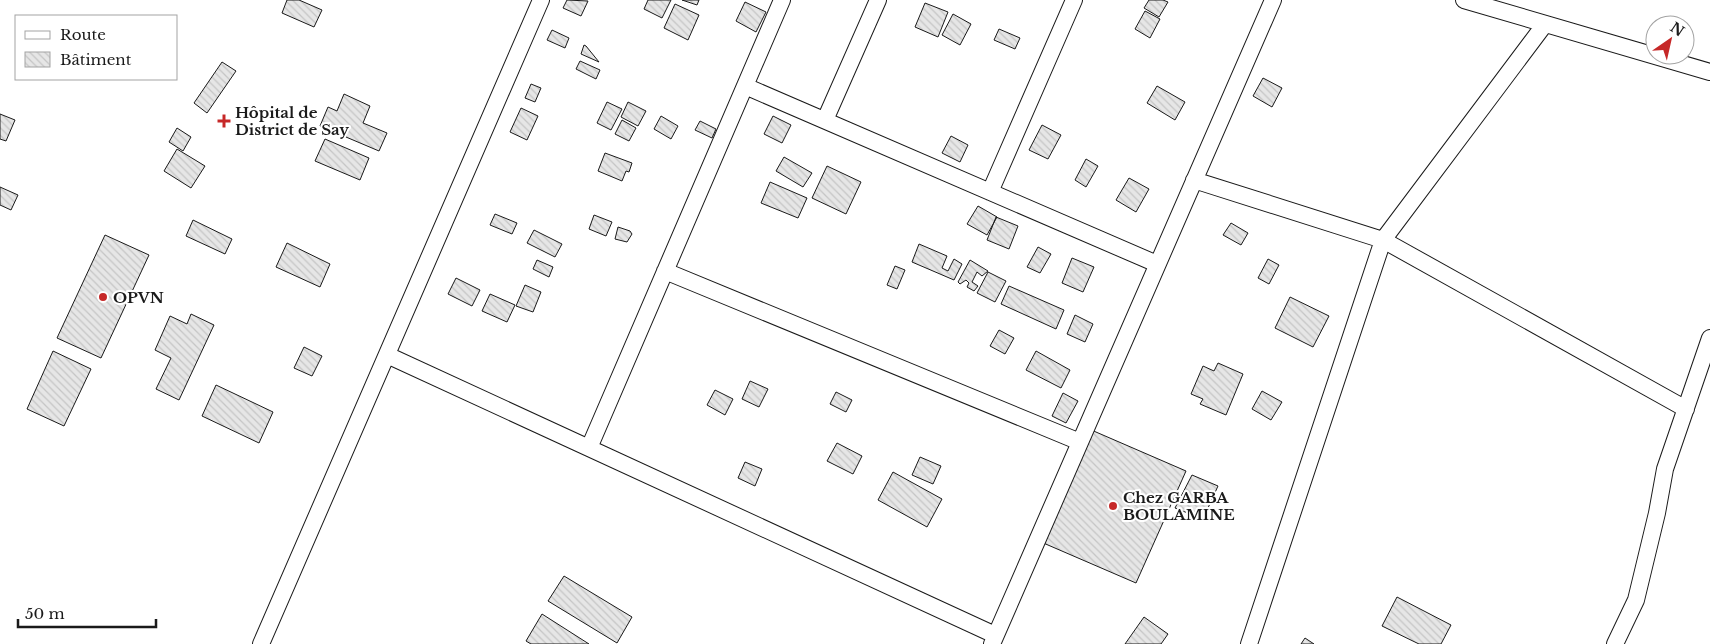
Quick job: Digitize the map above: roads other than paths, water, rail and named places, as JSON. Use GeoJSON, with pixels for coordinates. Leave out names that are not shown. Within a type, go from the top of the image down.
{"type":"FeatureCollection","features":[{"type":"Feature","properties":{"kind":"street"},"geometry":{"type":"LineString","coordinates":[[261,644],[541,0]]}},
{"type":"Feature","properties":{"kind":"street"},"geometry":{"type":"LineString","coordinates":[[589,448],[782,0]]}},
{"type":"Feature","properties":{"kind":"street"},"geometry":{"type":"LineString","coordinates":[[825,120],[878,0]]}},
{"type":"Feature","properties":{"kind":"street"},"geometry":{"type":"LineString","coordinates":[[990,192],[1074,0]]}},
{"type":"Feature","properties":{"kind":"street"},"geometry":{"type":"LineString","coordinates":[[387,355],[994,639],[1273,0]]}},
{"type":"Feature","properties":{"kind":"street"},"geometry":{"type":"LineString","coordinates":[[1464,0],[1710,72]]}},
{"type":"Feature","properties":{"kind":"street"},"geometry":{"type":"LineString","coordinates":[[1249,644],[1383,240],[1545,24]]}},
{"type":"Feature","properties":{"kind":"street"},"geometry":{"type":"LineString","coordinates":[[745,86],[1157,264]]}},
{"type":"Feature","properties":{"kind":"street"},"geometry":{"type":"LineString","coordinates":[[1194,180],[1383,240],[1686,409]]}},
{"type":"Feature","properties":{"kind":"street"},"geometry":{"type":"LineString","coordinates":[[665,271],[1080,442]]}},
{"type":"Feature","properties":{"kind":"street"},"geometry":{"type":"LineString","coordinates":[[1615,644],[1636,600],[1657,513],[1665,470],[1710,338]]}},
{"type":"Feature","properties":{"kind":"place","name":"Hôpital de District de Say"},"geometry":{"type":"Point","coordinates":[224,121]}},
{"type":"Feature","properties":{"kind":"place","name":"OPVN"},"geometry":{"type":"Point","coordinates":[103,297]}},
{"type":"Feature","properties":{"kind":"place","name":"Chez GARBA BOULAMINE"},"geometry":{"type":"Point","coordinates":[1113,506]}}]}
